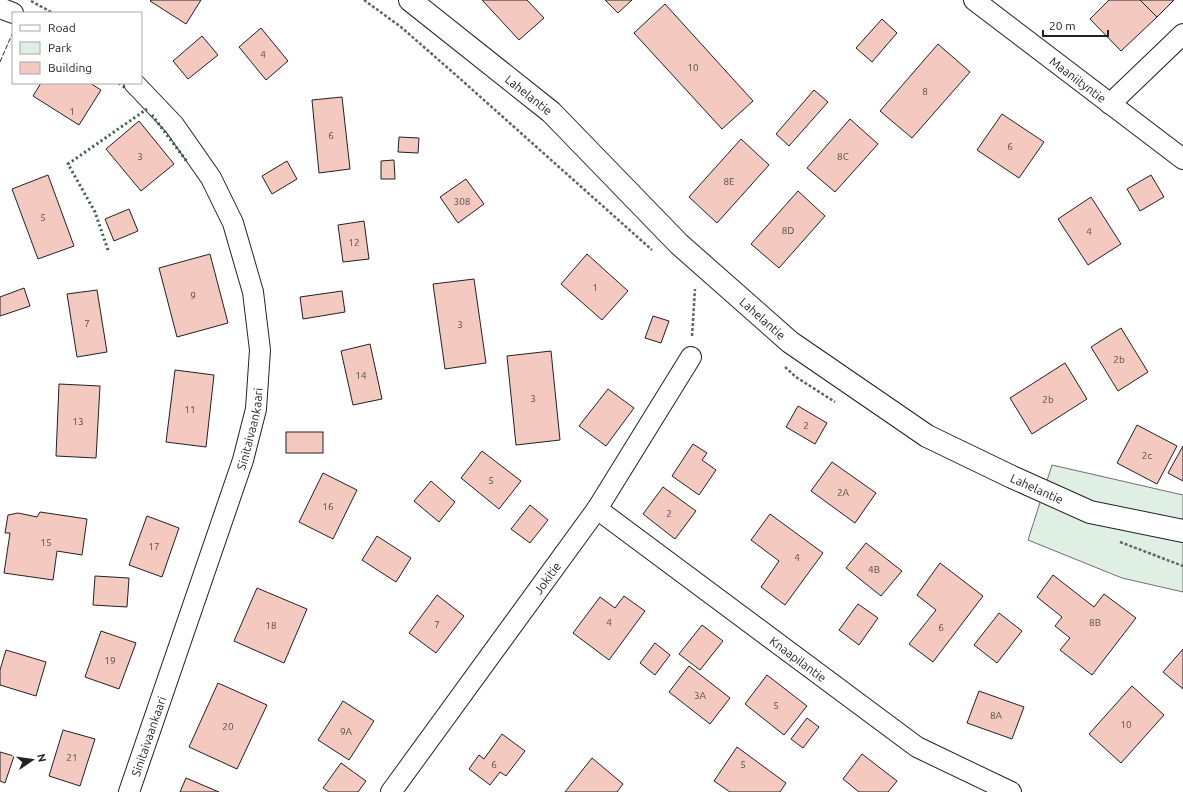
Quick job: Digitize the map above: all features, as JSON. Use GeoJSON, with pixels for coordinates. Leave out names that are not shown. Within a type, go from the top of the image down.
{"type":"FeatureCollection","features":[{"type":"Feature","properties":{"kind":"main road","name":"Lahelantie"},"geometry":{"type":"LineString","coordinates":[[410,0],[551,112],[679,244],[790,342],[927,436],[1012,477],[1090,512],[1183,531]]}},
{"type":"Feature","properties":{"kind":"street","name":"Maaniityntie"},"geometry":{"type":"LineString","coordinates":[[974,0],[1183,159]]}},
{"type":"Feature","properties":{"kind":"street"},"geometry":{"type":"LineString","coordinates":[[0,8],[12,13]]}},
{"type":"Feature","properties":{"kind":"street"},"geometry":{"type":"LineString","coordinates":[[1110,104],[1183,34]]}},
{"type":"Feature","properties":{"kind":"street","name":"Sinitaivaankaari"},"geometry":{"type":"LineString","coordinates":[[129,792],[243,460],[256,409],[260,350],[253,292],[233,224],[211,178],[174,125],[135,84]]}},
{"type":"Feature","properties":{"kind":"street","name":"Jokitie"},"geometry":{"type":"LineString","coordinates":[[391,792],[597,509],[691,357]]}},
{"type":"Feature","properties":{"kind":"street","name":"Knaapilantie"},"geometry":{"type":"LineString","coordinates":[[597,509],[917,747],[1011,792]]}},
{"type":"Feature","properties":{"kind":"path"},"geometry":{"type":"LineString","coordinates":[[28,0],[51,12]]}},
{"type":"Feature","properties":{"kind":"path"},"geometry":{"type":"LineString","coordinates":[[691,357],[695,289]]}},
{"type":"Feature","properties":{"kind":"green space"},"geometry":{"type":"Polygon","coordinates":[[[1052,465],[1183,495],[1183,592],[1122,578],[1028,540],[1052,465]]]}},
{"type":"Feature","properties":{"kind":"building"},"geometry":{"type":"Polygon","coordinates":[[[201,0],[186,24],[150,1],[201,0]]]}},
{"type":"Feature","properties":{"kind":"building"},"geometry":{"type":"Polygon","coordinates":[[[482,0],[527,0],[544,18],[519,40],[482,0]]]}},
{"type":"Feature","properties":{"kind":"building"},"geometry":{"type":"Polygon","coordinates":[[[605,0],[632,0],[618,13],[605,0]]]}},
{"type":"Feature","properties":{"kind":"building"},"geometry":{"type":"Polygon","coordinates":[[[1109,0],[1140,0],[1157,17],[1121,51],[1090,19],[1109,0]]]}},
{"type":"Feature","properties":{"kind":"building"},"geometry":{"type":"Polygon","coordinates":[[[1140,0],[1174,0],[1157,17],[1140,0]]]}},
{"type":"Feature","properties":{"kind":"building"},"geometry":{"type":"Polygon","coordinates":[[[665,4],[753,101],[722,129],[634,33],[665,4]]]}},
{"type":"Feature","properties":{"kind":"building"},"geometry":{"type":"Polygon","coordinates":[[[882,19],[897,33],[872,62],[856,48],[882,19]]]}},
{"type":"Feature","properties":{"kind":"building"},"geometry":{"type":"Polygon","coordinates":[[[261,28],[288,61],[266,80],[239,47],[261,28]]]}},
{"type":"Feature","properties":{"kind":"building"},"geometry":{"type":"Polygon","coordinates":[[[202,36],[218,55],[188,79],[173,61],[202,36]]]}},
{"type":"Feature","properties":{"kind":"building"},"geometry":{"type":"Polygon","coordinates":[[[938,44],[970,72],[912,138],[880,111],[938,44]]]}},
{"type":"Feature","properties":{"kind":"building"},"geometry":{"type":"Polygon","coordinates":[[[40,84],[92,84],[101,90],[79,125],[33,96],[40,84]]]}},
{"type":"Feature","properties":{"kind":"building"},"geometry":{"type":"Polygon","coordinates":[[[814,90],[828,102],[789,146],[776,134],[814,90]]]}},
{"type":"Feature","properties":{"kind":"building"},"geometry":{"type":"Polygon","coordinates":[[[342,97],[350,169],[319,173],[312,100],[342,97]]]}},
{"type":"Feature","properties":{"kind":"building"},"geometry":{"type":"Polygon","coordinates":[[[1002,114],[1044,142],[1019,178],[977,150],[1002,114]]]}},
{"type":"Feature","properties":{"kind":"building"},"geometry":{"type":"Polygon","coordinates":[[[850,119],[878,144],[835,192],[807,168],[850,119]]]}},
{"type":"Feature","properties":{"kind":"building"},"geometry":{"type":"Polygon","coordinates":[[[139,121],[174,164],[141,191],[106,149],[139,121]]]}},
{"type":"Feature","properties":{"kind":"building"},"geometry":{"type":"Polygon","coordinates":[[[399,137],[419,138],[418,153],[398,152],[399,137]]]}},
{"type":"Feature","properties":{"kind":"building"},"geometry":{"type":"Polygon","coordinates":[[[741,139],[769,165],[717,223],[689,197],[741,139]]]}},
{"type":"Feature","properties":{"kind":"building"},"geometry":{"type":"Polygon","coordinates":[[[394,160],[395,179],[381,179],[381,161],[394,160]]]}},
{"type":"Feature","properties":{"kind":"building"},"geometry":{"type":"Polygon","coordinates":[[[287,161],[297,179],[272,194],[262,176],[287,161]]]}},
{"type":"Feature","properties":{"kind":"building"},"geometry":{"type":"Polygon","coordinates":[[[48,175],[74,246],[38,259],[12,189],[48,175]]]}},
{"type":"Feature","properties":{"kind":"building"},"geometry":{"type":"Polygon","coordinates":[[[1151,175],[1164,197],[1140,211],[1127,189],[1151,175]]]}},
{"type":"Feature","properties":{"kind":"building"},"geometry":{"type":"Polygon","coordinates":[[[466,179],[484,204],[458,223],[440,197],[466,179]]]}},
{"type":"Feature","properties":{"kind":"building"},"geometry":{"type":"Polygon","coordinates":[[[798,191],[825,216],[779,268],[751,244],[798,191]]]}},
{"type":"Feature","properties":{"kind":"building"},"geometry":{"type":"Polygon","coordinates":[[[1091,197],[1121,244],[1088,265],[1058,219],[1091,197]]]}},
{"type":"Feature","properties":{"kind":"building"},"geometry":{"type":"Polygon","coordinates":[[[129,209],[138,231],[114,241],[105,219],[129,209]]]}},
{"type":"Feature","properties":{"kind":"building"},"geometry":{"type":"Polygon","coordinates":[[[364,221],[369,259],[343,262],[338,225],[364,221]]]}},
{"type":"Feature","properties":{"kind":"building"},"geometry":{"type":"Polygon","coordinates":[[[210,254],[228,323],[177,337],[159,268],[210,254]]]}},
{"type":"Feature","properties":{"kind":"building"},"geometry":{"type":"Polygon","coordinates":[[[587,254],[628,291],[602,320],[561,284],[587,254]]]}},
{"type":"Feature","properties":{"kind":"building"},"geometry":{"type":"Polygon","coordinates":[[[474,279],[486,363],[445,369],[433,284],[474,279]]]}},
{"type":"Feature","properties":{"kind":"building"},"geometry":{"type":"Polygon","coordinates":[[[24,288],[30,306],[0,316],[0,297],[24,288]]]}},
{"type":"Feature","properties":{"kind":"building"},"geometry":{"type":"Polygon","coordinates":[[[97,290],[107,352],[77,357],[67,294],[97,290]]]}},
{"type":"Feature","properties":{"kind":"building"},"geometry":{"type":"Polygon","coordinates":[[[342,291],[345,312],[303,319],[300,297],[342,291]]]}},
{"type":"Feature","properties":{"kind":"building"},"geometry":{"type":"Polygon","coordinates":[[[653,316],[669,321],[661,343],[645,338],[653,316]]]}},
{"type":"Feature","properties":{"kind":"building"},"geometry":{"type":"Polygon","coordinates":[[[1121,328],[1148,372],[1118,391],[1091,347],[1121,328]]]}},
{"type":"Feature","properties":{"kind":"building"},"geometry":{"type":"Polygon","coordinates":[[[370,344],[382,399],[353,405],[341,351],[370,344]]]}},
{"type":"Feature","properties":{"kind":"building"},"geometry":{"type":"Polygon","coordinates":[[[551,351],[560,440],[516,445],[507,356],[551,351]]]}},
{"type":"Feature","properties":{"kind":"building"},"geometry":{"type":"Polygon","coordinates":[[[1065,363],[1087,399],[1032,434],[1010,398],[1065,363]]]}},
{"type":"Feature","properties":{"kind":"building"},"geometry":{"type":"Polygon","coordinates":[[[175,370],[214,375],[206,447],[166,442],[175,370]]]}},
{"type":"Feature","properties":{"kind":"building"},"geometry":{"type":"Polygon","coordinates":[[[59,384],[100,386],[96,458],[56,456],[59,384]]]}},
{"type":"Feature","properties":{"kind":"building"},"geometry":{"type":"Polygon","coordinates":[[[608,389],[634,408],[606,446],[579,426],[608,389]]]}},
{"type":"Feature","properties":{"kind":"building"},"geometry":{"type":"Polygon","coordinates":[[[798,406],[827,423],[815,444],[786,427],[798,406]]]}},
{"type":"Feature","properties":{"kind":"building"},"geometry":{"type":"Polygon","coordinates":[[[1137,425],[1177,446],[1157,484],[1117,463],[1137,425]]]}},
{"type":"Feature","properties":{"kind":"building"},"geometry":{"type":"Polygon","coordinates":[[[286,432],[323,432],[323,453],[286,453],[286,432]]]}},
{"type":"Feature","properties":{"kind":"building"},"geometry":{"type":"Polygon","coordinates":[[[693,444],[707,453],[702,460],[716,470],[699,495],[672,476],[693,444]]]}},
{"type":"Feature","properties":{"kind":"building"},"geometry":{"type":"Polygon","coordinates":[[[1183,446],[1183,481],[1168,473],[1183,446]]]}},
{"type":"Feature","properties":{"kind":"building"},"geometry":{"type":"Polygon","coordinates":[[[482,451],[521,481],[499,509],[461,478],[482,451]]]}},
{"type":"Feature","properties":{"kind":"building"},"geometry":{"type":"Polygon","coordinates":[[[832,462],[876,493],[855,523],[811,491],[832,462]]]}},
{"type":"Feature","properties":{"kind":"building"},"geometry":{"type":"Polygon","coordinates":[[[323,473],[357,490],[333,539],[299,522],[323,473]]]}},
{"type":"Feature","properties":{"kind":"building"},"geometry":{"type":"Polygon","coordinates":[[[431,481],[455,502],[439,522],[414,501],[431,481]]]}},
{"type":"Feature","properties":{"kind":"building"},"geometry":{"type":"Polygon","coordinates":[[[663,487],[696,511],[675,539],[643,514],[663,487]]]}},
{"type":"Feature","properties":{"kind":"building"},"geometry":{"type":"Polygon","coordinates":[[[530,505],[548,520],[530,543],[511,529],[530,505]]]}},
{"type":"Feature","properties":{"kind":"building"},"geometry":{"type":"Polygon","coordinates":[[[40,512],[87,519],[82,555],[57,551],[53,580],[4,573],[10,533],[5,533],[8,515],[18,513],[37,517],[40,512]]]}},
{"type":"Feature","properties":{"kind":"building"},"geometry":{"type":"Polygon","coordinates":[[[770,514],[823,553],[785,605],[761,587],[779,561],[751,540],[770,514]]]}},
{"type":"Feature","properties":{"kind":"building"},"geometry":{"type":"Polygon","coordinates":[[[147,516],[179,528],[162,577],[129,565],[147,516]]]}},
{"type":"Feature","properties":{"kind":"building"},"geometry":{"type":"Polygon","coordinates":[[[377,536],[411,558],[396,582],[362,560],[377,536]]]}},
{"type":"Feature","properties":{"kind":"building"},"geometry":{"type":"Polygon","coordinates":[[[866,543],[902,571],[881,596],[846,568],[866,543]]]}},
{"type":"Feature","properties":{"kind":"building"},"geometry":{"type":"Polygon","coordinates":[[[940,563],[983,596],[933,662],[909,644],[936,610],[917,595],[940,563]]]}},
{"type":"Feature","properties":{"kind":"building"},"geometry":{"type":"Polygon","coordinates":[[[1053,575],[1094,607],[1104,594],[1136,618],[1092,675],[1060,650],[1070,638],[1055,626],[1062,617],[1037,597],[1053,575]]]}},
{"type":"Feature","properties":{"kind":"building"},"geometry":{"type":"Polygon","coordinates":[[[95,576],[129,578],[127,607],[93,605],[95,576]]]}},
{"type":"Feature","properties":{"kind":"building"},"geometry":{"type":"Polygon","coordinates":[[[257,588],[307,609],[284,663],[234,641],[257,588]]]}},
{"type":"Feature","properties":{"kind":"building"},"geometry":{"type":"Polygon","coordinates":[[[437,595],[464,616],[436,653],[409,633],[437,595]]]}},
{"type":"Feature","properties":{"kind":"building"},"geometry":{"type":"Polygon","coordinates":[[[624,596],[645,611],[609,660],[573,633],[600,597],[615,608],[624,596]]]}},
{"type":"Feature","properties":{"kind":"building"},"geometry":{"type":"Polygon","coordinates":[[[858,604],[878,618],[859,645],[839,630],[858,604]]]}},
{"type":"Feature","properties":{"kind":"building"},"geometry":{"type":"Polygon","coordinates":[[[999,613],[1022,631],[997,663],[974,645],[999,613]]]}},
{"type":"Feature","properties":{"kind":"building"},"geometry":{"type":"Polygon","coordinates":[[[702,625],[723,641],[700,670],[679,654],[702,625]]]}},
{"type":"Feature","properties":{"kind":"building"},"geometry":{"type":"Polygon","coordinates":[[[101,631],[136,643],[119,689],[85,677],[101,631]]]}},
{"type":"Feature","properties":{"kind":"building"},"geometry":{"type":"Polygon","coordinates":[[[655,643],[670,655],[655,675],[640,663],[655,643]]]}},
{"type":"Feature","properties":{"kind":"building"},"geometry":{"type":"Polygon","coordinates":[[[1183,649],[1183,689],[1163,672],[1183,649]]]}},
{"type":"Feature","properties":{"kind":"building"},"geometry":{"type":"Polygon","coordinates":[[[6,650],[46,662],[36,696],[0,685],[0,670],[6,650]]]}},
{"type":"Feature","properties":{"kind":"building"},"geometry":{"type":"Polygon","coordinates":[[[689,666],[730,698],[710,724],[669,692],[689,666]]]}},
{"type":"Feature","properties":{"kind":"building"},"geometry":{"type":"Polygon","coordinates":[[[767,675],[807,706],[784,735],[745,704],[767,675]]]}},
{"type":"Feature","properties":{"kind":"building"},"geometry":{"type":"Polygon","coordinates":[[[218,683],[267,705],[237,769],[189,747],[218,683]]]}},
{"type":"Feature","properties":{"kind":"building"},"geometry":{"type":"Polygon","coordinates":[[[1132,686],[1164,715],[1121,763],[1089,734],[1132,686]]]}},
{"type":"Feature","properties":{"kind":"building"},"geometry":{"type":"Polygon","coordinates":[[[979,691],[1024,707],[1012,739],[967,723],[979,691]]]}},
{"type":"Feature","properties":{"kind":"building"},"geometry":{"type":"Polygon","coordinates":[[[343,701],[374,721],[349,760],[318,740],[343,701]]]}},
{"type":"Feature","properties":{"kind":"building"},"geometry":{"type":"Polygon","coordinates":[[[807,718],[819,727],[803,748],[791,739],[807,718]]]}},
{"type":"Feature","properties":{"kind":"building"},"geometry":{"type":"Polygon","coordinates":[[[63,730],[95,739],[80,786],[49,776],[63,730]]]}},
{"type":"Feature","properties":{"kind":"building"},"geometry":{"type":"Polygon","coordinates":[[[502,734],[525,751],[506,776],[500,772],[490,785],[469,769],[479,755],[484,759],[502,734]]]}},
{"type":"Feature","properties":{"kind":"building"},"geometry":{"type":"Polygon","coordinates":[[[737,747],[786,783],[780,792],[730,792],[714,781],[737,747]]]}},
{"type":"Feature","properties":{"kind":"building"},"geometry":{"type":"Polygon","coordinates":[[[0,752],[14,756],[5,783],[0,781],[0,752]]]}},
{"type":"Feature","properties":{"kind":"building"},"geometry":{"type":"Polygon","coordinates":[[[862,754],[897,781],[888,792],[859,792],[843,779],[862,754]]]}},
{"type":"Feature","properties":{"kind":"building"},"geometry":{"type":"Polygon","coordinates":[[[592,758],[623,784],[617,792],[565,792],[592,758]]]}},
{"type":"Feature","properties":{"kind":"building"},"geometry":{"type":"Polygon","coordinates":[[[341,763],[366,781],[358,792],[329,792],[323,788],[341,763]]]}},
{"type":"Feature","properties":{"kind":"building"},"geometry":{"type":"Polygon","coordinates":[[[186,778],[219,792],[180,792],[186,778]]]}},
{"type":"Feature","properties":{"kind":"hedge"},"geometry":{"type":"LineString","coordinates":[[120,84],[127,89]]}},
{"type":"Feature","properties":{"kind":"hedge"},"geometry":{"type":"LineString","coordinates":[[108,250],[95,212],[68,164],[147,109]]}},
{"type":"Feature","properties":{"kind":"hedge"},"geometry":{"type":"LineString","coordinates":[[152,115],[188,163]]}},
{"type":"Feature","properties":{"kind":"fence"},"geometry":{"type":"LineString","coordinates":[[0,62],[12,34]]}}]}
